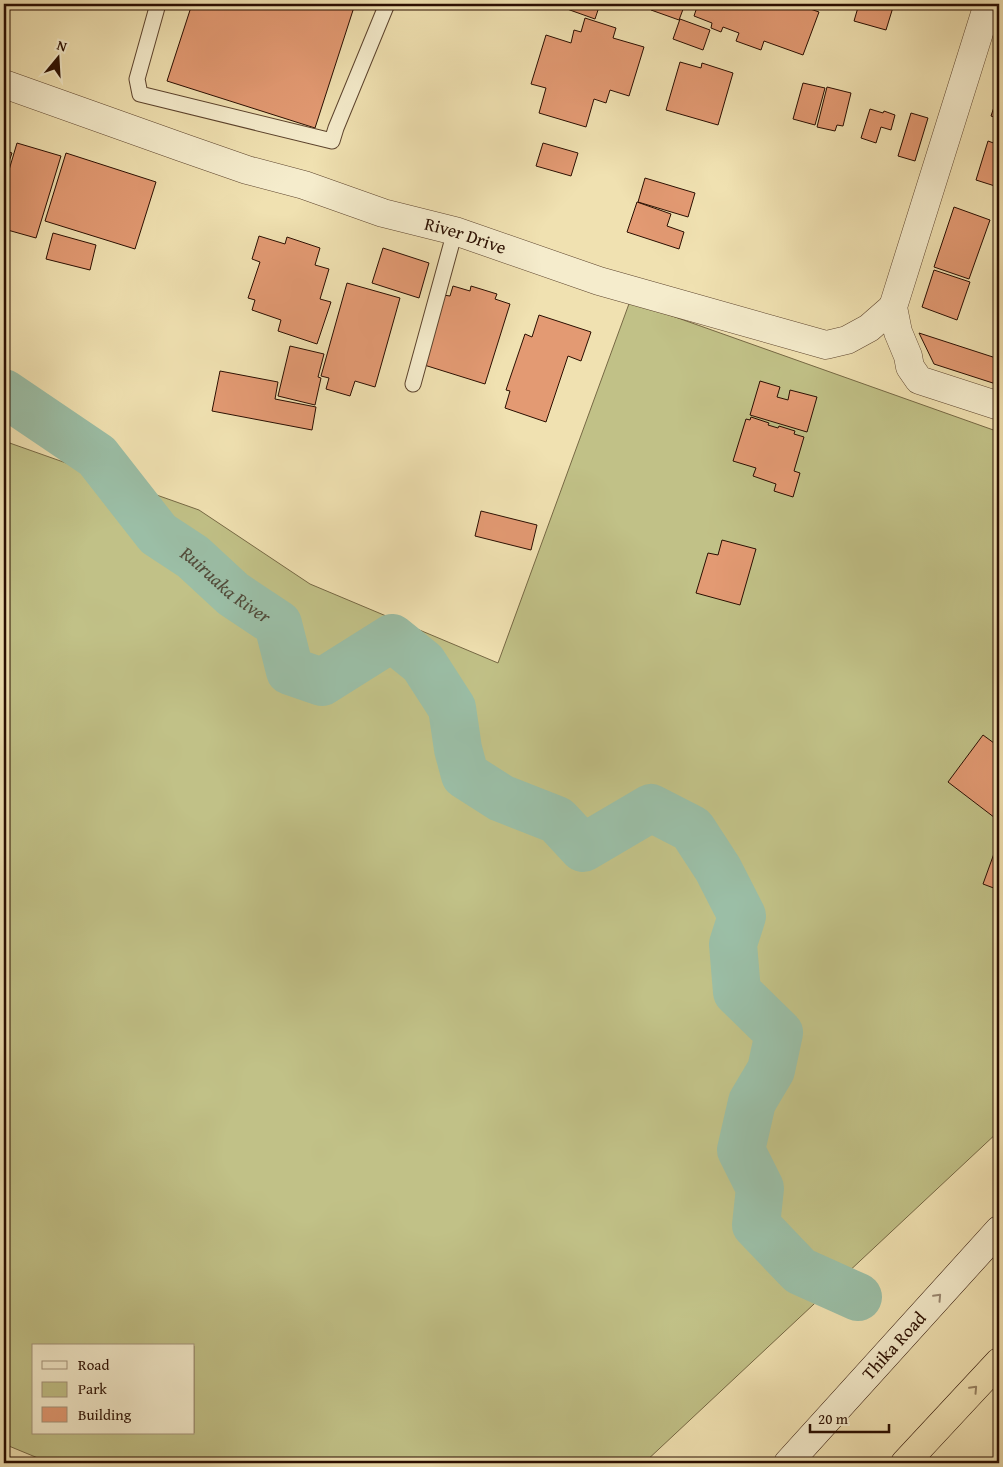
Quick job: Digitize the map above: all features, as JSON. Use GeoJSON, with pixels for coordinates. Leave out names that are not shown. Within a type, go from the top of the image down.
{"type":"FeatureCollection","features":[{"type":"Feature","properties":{"kind":"highway"},"geometry":{"type":"LineString","coordinates":[[905,1463],[999,1362]]}},
{"type":"Feature","properties":{"kind":"street"},"geometry":{"type":"LineString","coordinates":[[988,4],[892,307],[910,367],[919,380],[999,406]]}},
{"type":"Feature","properties":{"kind":"street","name":"River Drive"},"geometry":{"type":"LineString","coordinates":[[4,84],[247,170],[304,185],[383,213],[455,232],[599,281],[826,345],[846,340],[869,328],[892,307]]}},
{"type":"Feature","properties":{"kind":"street","name":"Thika Road"},"geometry":{"type":"LineString","coordinates":[[788,1463],[999,1230]]}},
{"type":"Feature","properties":{"kind":"lane"},"geometry":{"type":"LineString","coordinates":[[158,4],[137,79],[140,94],[332,141],[387,4]]}},
{"type":"Feature","properties":{"kind":"lane"},"geometry":{"type":"LineString","coordinates":[[413,384],[455,232]]}},
{"type":"Feature","properties":{"kind":"green space"},"geometry":{"type":"Polygon","coordinates":[[[630,301],[999,432],[999,1131],[644,1463],[50,1463],[4,1444],[4,441],[199,510],[310,584],[498,663],[630,301]]]}},
{"type":"Feature","properties":{"kind":"building"},"geometry":{"type":"Polygon","coordinates":[[[192,4],[355,4],[315,128],[167,81],[192,4]]]}},
{"type":"Feature","properties":{"kind":"building"},"geometry":{"type":"Polygon","coordinates":[[[553,4],[600,4],[595,19],[553,4]]]}},
{"type":"Feature","properties":{"kind":"building"},"geometry":{"type":"Polygon","coordinates":[[[654,4],[685,4],[679,20],[651,10],[654,4]]]}},
{"type":"Feature","properties":{"kind":"building"},"geometry":{"type":"Polygon","coordinates":[[[698,4],[752,4],[760,8],[761,4],[796,4],[819,12],[803,55],[764,41],[761,50],[736,41],[739,33],[723,27],[721,32],[711,28],[712,23],[694,16],[698,4]]]}},
{"type":"Feature","properties":{"kind":"building"},"geometry":{"type":"Polygon","coordinates":[[[859,4],[894,4],[886,30],[854,21],[859,4]]]}},
{"type":"Feature","properties":{"kind":"building"},"geometry":{"type":"Polygon","coordinates":[[[585,18],[616,28],[613,38],[644,47],[629,96],[610,90],[606,103],[594,99],[586,127],[539,113],[546,88],[531,84],[546,35],[571,43],[574,30],[581,32],[585,18]]]}},
{"type":"Feature","properties":{"kind":"building"},"geometry":{"type":"Polygon","coordinates":[[[680,19],[710,30],[703,50],[673,39],[680,19]]]}},
{"type":"Feature","properties":{"kind":"building"},"geometry":{"type":"Polygon","coordinates":[[[680,62],[701,68],[702,63],[733,73],[718,125],[666,110],[680,62]]]}},
{"type":"Feature","properties":{"kind":"building"},"geometry":{"type":"Polygon","coordinates":[[[803,83],[825,88],[815,125],[793,119],[803,83]]]}},
{"type":"Feature","properties":{"kind":"building"},"geometry":{"type":"Polygon","coordinates":[[[827,87],[851,93],[843,126],[837,125],[835,131],[817,127],[827,87]]]}},
{"type":"Feature","properties":{"kind":"building"},"geometry":{"type":"Polygon","coordinates":[[[999,92],[999,119],[991,116],[999,92]]]}},
{"type":"Feature","properties":{"kind":"building"},"geometry":{"type":"Polygon","coordinates":[[[870,109],[895,115],[891,130],[881,127],[876,143],[861,138],[870,109]]]}},
{"type":"Feature","properties":{"kind":"building"},"geometry":{"type":"Polygon","coordinates":[[[911,113],[928,118],[915,161],[898,156],[911,113]]]}},
{"type":"Feature","properties":{"kind":"building"},"geometry":{"type":"Polygon","coordinates":[[[988,141],[999,145],[999,199],[995,198],[998,187],[976,180],[988,141]]]}},
{"type":"Feature","properties":{"kind":"building"},"geometry":{"type":"Polygon","coordinates":[[[17,143],[61,156],[36,238],[4,229],[4,187],[17,143]]]}},
{"type":"Feature","properties":{"kind":"building"},"geometry":{"type":"Polygon","coordinates":[[[543,143],[578,153],[571,176],[536,166],[543,143]]]}},
{"type":"Feature","properties":{"kind":"building"},"geometry":{"type":"Polygon","coordinates":[[[4,150],[12,153],[4,176],[4,150]]]}},
{"type":"Feature","properties":{"kind":"building"},"geometry":{"type":"Polygon","coordinates":[[[66,153],[156,182],[135,249],[45,221],[66,153]]]}},
{"type":"Feature","properties":{"kind":"building"},"geometry":{"type":"Polygon","coordinates":[[[645,178],[695,193],[688,217],[638,202],[645,178]]]}},
{"type":"Feature","properties":{"kind":"building"},"geometry":{"type":"Polygon","coordinates":[[[637,202],[671,214],[667,226],[684,232],[679,249],[627,232],[637,202]]]}},
{"type":"Feature","properties":{"kind":"building"},"geometry":{"type":"Polygon","coordinates":[[[954,207],[990,220],[969,279],[934,267],[954,207]]]}},
{"type":"Feature","properties":{"kind":"building"},"geometry":{"type":"Polygon","coordinates":[[[53,233],[96,245],[90,270],[46,259],[53,233]]]}},
{"type":"Feature","properties":{"kind":"building"},"geometry":{"type":"Polygon","coordinates":[[[259,236],[285,244],[287,237],[320,248],[315,265],[329,269],[320,299],[331,302],[317,344],[278,331],[281,320],[252,310],[255,300],[248,298],[260,262],[252,259],[259,236]]]}},
{"type":"Feature","properties":{"kind":"building"},"geometry":{"type":"Polygon","coordinates":[[[383,248],[429,263],[419,298],[372,283],[383,248]]]}},
{"type":"Feature","properties":{"kind":"building"},"geometry":{"type":"Polygon","coordinates":[[[934,270],[970,282],[957,320],[922,307],[934,270]]]}},
{"type":"Feature","properties":{"kind":"building"},"geometry":{"type":"Polygon","coordinates":[[[347,283],[400,298],[375,387],[355,381],[350,396],[326,389],[329,378],[321,376],[347,283]]]}},
{"type":"Feature","properties":{"kind":"building"},"geometry":{"type":"Polygon","coordinates":[[[453,286],[470,291],[471,286],[497,294],[495,299],[510,304],[485,384],[421,364],[443,295],[450,296],[453,286]]]}},
{"type":"Feature","properties":{"kind":"building"},"geometry":{"type":"Polygon","coordinates":[[[539,315],[591,332],[581,361],[568,356],[546,422],[505,408],[510,391],[506,390],[525,334],[532,337],[539,315]]]}},
{"type":"Feature","properties":{"kind":"building"},"geometry":{"type":"Polygon","coordinates":[[[919,333],[999,359],[999,385],[934,364],[919,333]]]}},
{"type":"Feature","properties":{"kind":"building"},"geometry":{"type":"Polygon","coordinates":[[[290,346],[324,354],[318,377],[321,378],[315,405],[278,396],[290,346]]]}},
{"type":"Feature","properties":{"kind":"building"},"geometry":{"type":"Polygon","coordinates":[[[220,371],[278,382],[275,399],[316,407],[312,430],[212,411],[220,371]]]}},
{"type":"Feature","properties":{"kind":"building"},"geometry":{"type":"Polygon","coordinates":[[[760,381],[780,387],[777,397],[788,400],[790,390],[817,397],[807,432],[750,415],[760,381]]]}},
{"type":"Feature","properties":{"kind":"building"},"geometry":{"type":"Polygon","coordinates":[[[751,417],[769,423],[768,425],[795,431],[794,434],[804,437],[794,471],[800,473],[793,497],[774,491],[776,484],[753,476],[756,468],[733,461],[746,419],[750,420],[751,417]]]}},
{"type":"Feature","properties":{"kind":"building"},"geometry":{"type":"Polygon","coordinates":[[[481,511],[537,525],[531,550],[475,536],[481,511]]]}},
{"type":"Feature","properties":{"kind":"building"},"geometry":{"type":"Polygon","coordinates":[[[722,540],[756,549],[740,605],[696,593],[708,553],[718,555],[722,540]]]}},
{"type":"Feature","properties":{"kind":"building"},"geometry":{"type":"Polygon","coordinates":[[[983,735],[998,746],[999,744],[999,821],[948,782],[983,735]]]}},
{"type":"Feature","properties":{"kind":"building"},"geometry":{"type":"Polygon","coordinates":[[[996,848],[999,849],[999,890],[983,884],[996,848]]]}},
{"type":"Feature","properties":{"kind":"waterway","name":"Ruiruaka River"},"geometry":{"type":"LineString","coordinates":[[4,393],[97,456],[158,534],[193,557],[233,594],[278,624],[290,671],[322,682],[392,638],[423,663],[452,708],[458,749],[465,775],[501,798],[557,820],[583,848],[651,808],[692,829],[718,869],[742,916],[733,944],[737,992],[779,1033],[771,1070],[752,1102],[741,1150],[760,1188],[756,1225],[800,1271],[858,1297]]}}]}
